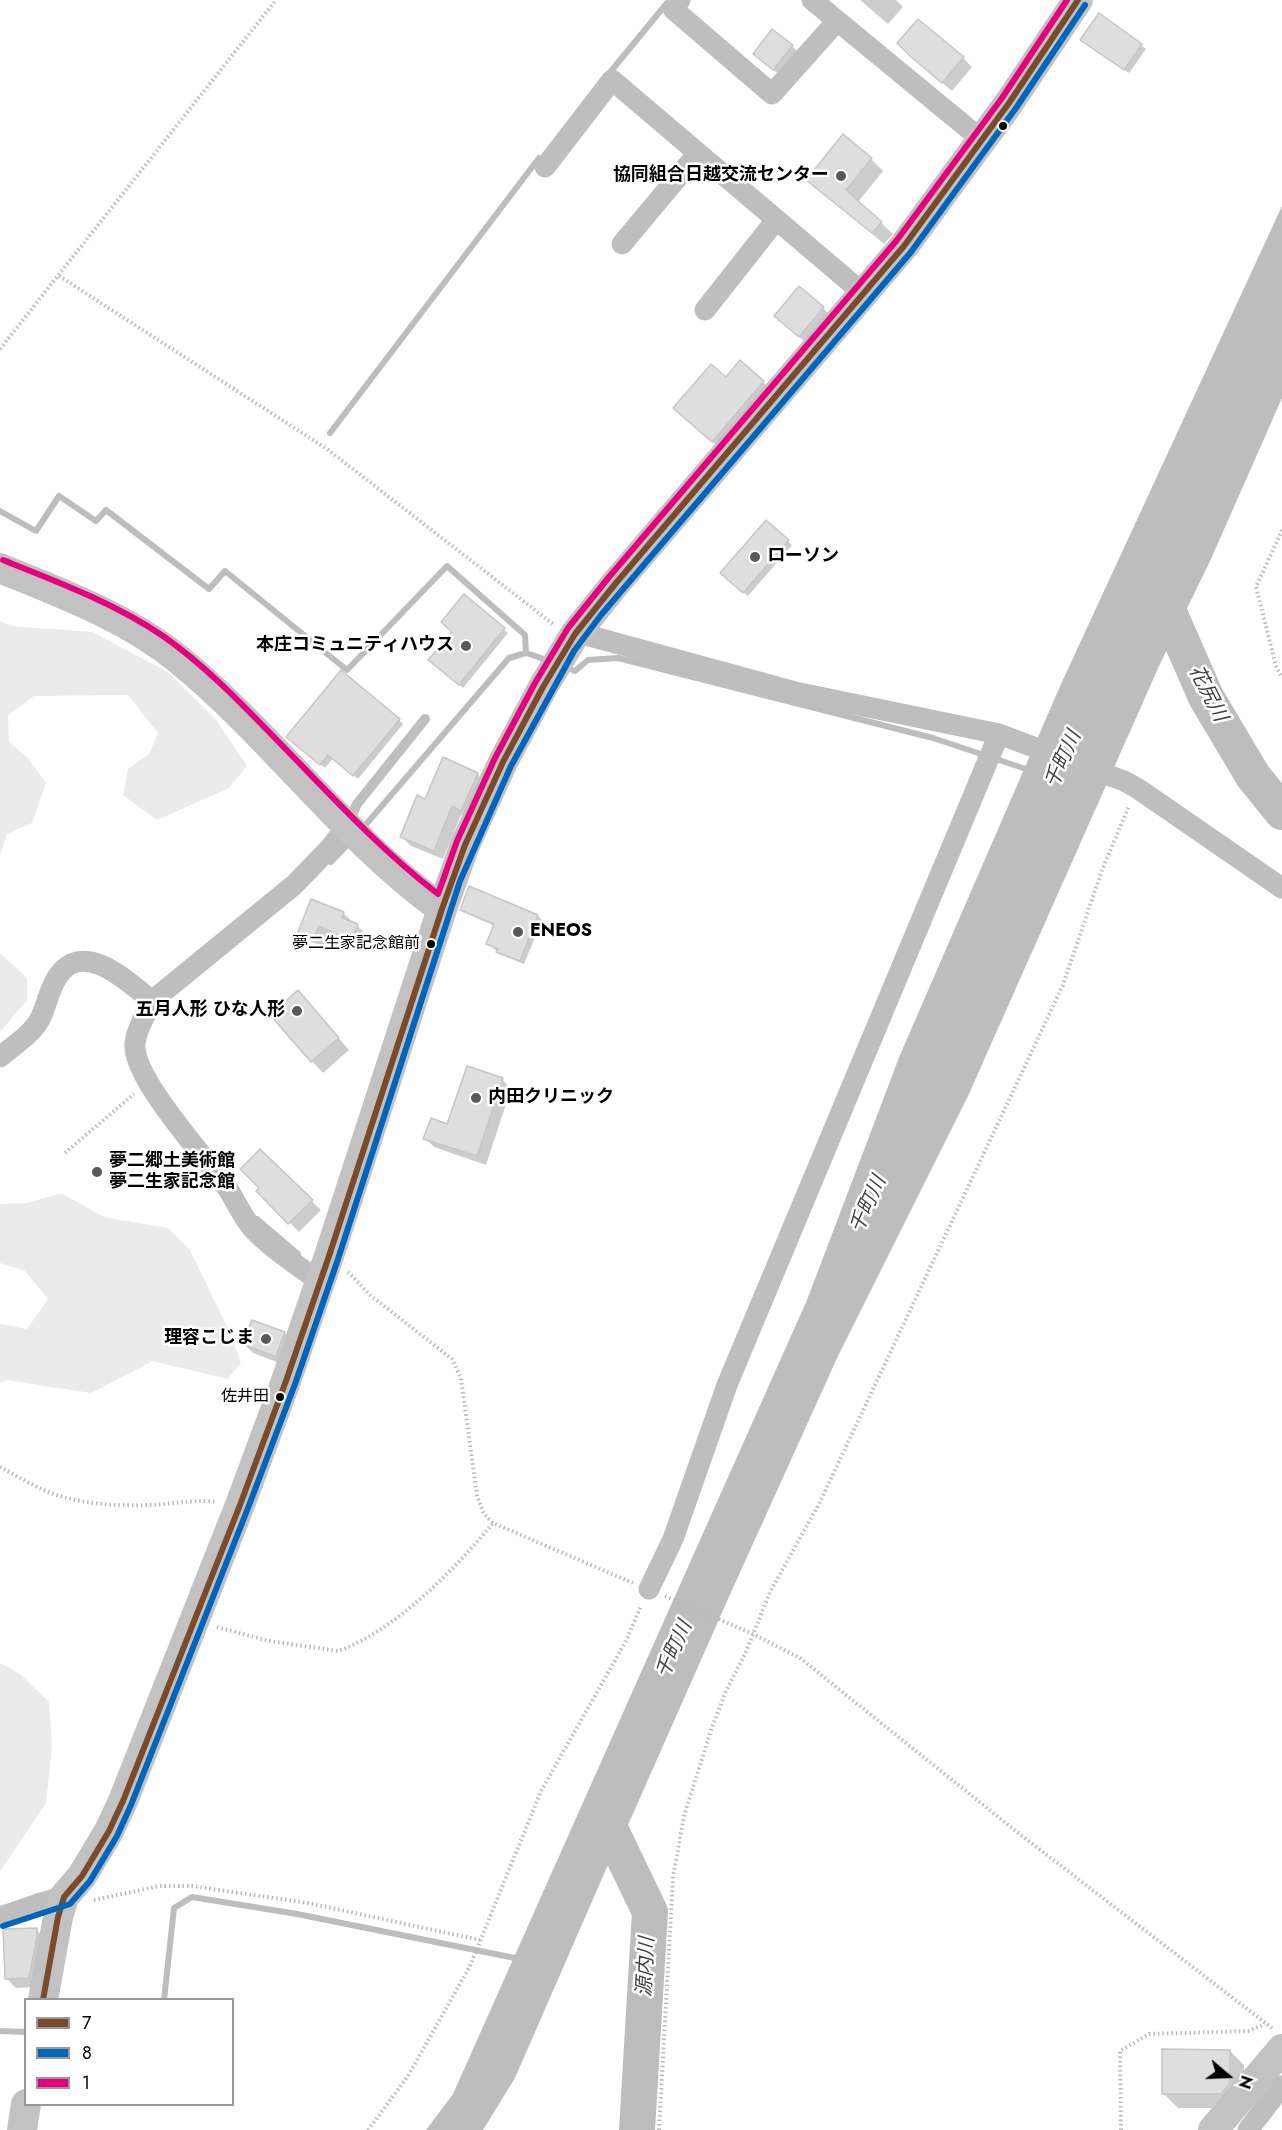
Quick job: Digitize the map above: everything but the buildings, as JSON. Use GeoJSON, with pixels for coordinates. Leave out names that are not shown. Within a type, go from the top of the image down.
{"type":"FeatureCollection","features":[{"type":"Feature","properties":{"kind":"main road"},"geometry":{"type":"LineString","coordinates":[[43,1998],[58,1917],[64,1897],[82,1876],[109,1831],[123,1801],[240,1505],[325,1269],[442,909],[465,845],[503,762],[570,640],[904,246],[1009,104],[1078,0]]}},
{"type":"Feature","properties":{"kind":"main road"},"geometry":{"type":"LineString","coordinates":[[0,568],[100,611],[176,657],[240,713],[354,832],[420,893],[442,909]]}},
{"type":"Feature","properties":{"kind":"main road"},"geometry":{"type":"LineString","coordinates":[[1213,2130],[1278,2039]]}},
{"type":"Feature","properties":{"kind":"main road"},"geometry":{"type":"LineString","coordinates":[[22,2130],[26,2106]]}},
{"type":"Feature","properties":{"kind":"street"},"geometry":{"type":"LineString","coordinates":[[680,0],[673,9],[772,94],[837,21]]}},
{"type":"Feature","properties":{"kind":"street"},"geometry":{"type":"LineString","coordinates":[[812,0],[982,140]]}},
{"type":"Feature","properties":{"kind":"street"},"geometry":{"type":"LineString","coordinates":[[545,167],[612,80],[864,294]]}},
{"type":"Feature","properties":{"kind":"street"},"geometry":{"type":"LineString","coordinates":[[622,244],[698,153]]}},
{"type":"Feature","properties":{"kind":"street"},"geometry":{"type":"LineString","coordinates":[[705,310],[776,220]]}},
{"type":"Feature","properties":{"kind":"street"},"geometry":{"type":"LineString","coordinates":[[570,640],[590,636],[795,692],[999,734],[1024,742],[1131,785],[1282,888]]}},
{"type":"Feature","properties":{"kind":"street"},"geometry":{"type":"LineString","coordinates":[[656,1592],[727,1385],[999,734]]}},
{"type":"Feature","properties":{"kind":"street"},"geometry":{"type":"LineString","coordinates":[[325,1269],[255,1231],[243,1216],[229,1190],[176,1124],[149,1083],[137,1058],[135,1043],[152,1001],[294,885],[330,848],[354,832]]}},
{"type":"Feature","properties":{"kind":"street"},"geometry":{"type":"LineString","coordinates":[[0,1057],[40,1020],[52,986],[60,973],[78,961],[92,961],[116,974],[152,1001]]}},
{"type":"Feature","properties":{"kind":"street"},"geometry":{"type":"LineString","coordinates":[[0,1917],[64,1897]]}},
{"type":"Feature","properties":{"kind":"street"},"geometry":{"type":"LineString","coordinates":[[1248,2130],[1282,2086]]}},
{"type":"Feature","properties":{"kind":"lane"},"geometry":{"type":"LineString","coordinates":[[354,832],[357,804],[425,719]]}},
{"type":"Feature","properties":{"kind":"path"},"geometry":{"type":"LineString","coordinates":[[0,349],[276,0]]}},
{"type":"Feature","properties":{"kind":"path"},"geometry":{"type":"LineString","coordinates":[[59,276],[327,449],[570,640]]}},
{"type":"Feature","properties":{"kind":"path"},"geometry":{"type":"LineString","coordinates":[[1282,530],[1256,587],[1276,666],[1282,678]]}},
{"type":"Feature","properties":{"kind":"path"},"geometry":{"type":"LineString","coordinates":[[660,2130],[675,1867],[684,1816],[711,1730],[770,1592],[820,1502],[1063,985],[1131,785]]}},
{"type":"Feature","properties":{"kind":"path"},"geometry":{"type":"LineString","coordinates":[[65,1153],[149,1083]]}},
{"type":"Feature","properties":{"kind":"path"},"geometry":{"type":"LineString","coordinates":[[325,1269],[339,1262],[370,1295],[452,1359],[461,1378],[477,1496],[484,1514],[493,1523],[735,1626],[800,1658],[1026,1840],[1266,2024],[1278,2039]]}},
{"type":"Feature","properties":{"kind":"path"},"geometry":{"type":"LineString","coordinates":[[0,1467],[52,1494],[85,1503],[155,1505],[204,1500],[240,1505]]}},
{"type":"Feature","properties":{"kind":"path"},"geometry":{"type":"LineString","coordinates":[[195,1620],[269,1641],[338,1651],[371,1635],[409,1608],[493,1523]]}},
{"type":"Feature","properties":{"kind":"path"},"geometry":{"type":"LineString","coordinates":[[368,2130],[408,2076],[470,1966],[540,1791],[656,1592]]}},
{"type":"Feature","properties":{"kind":"path"},"geometry":{"type":"LineString","coordinates":[[64,1897],[88,1901],[159,1886],[192,1886],[308,1903],[479,1942]]}},
{"type":"Feature","properties":{"kind":"path"},"geometry":{"type":"LineString","coordinates":[[1121,2130],[1120,2051],[1149,2034],[1248,2031],[1266,2024]]}},
{"type":"Feature","properties":{"kind":"shaded area"},"geometry":{"type":"Polygon","coordinates":[[[0,621],[12,626],[92,632],[168,672],[217,721],[247,766],[229,788],[157,820],[123,795],[128,769],[149,754],[158,733],[128,695],[34,696],[8,715],[9,742],[28,758],[46,783],[32,823],[7,834],[0,855],[0,621]]]}},
{"type":"Feature","properties":{"kind":"shaded area"},"geometry":{"type":"Polygon","coordinates":[[[0,953],[27,978],[27,1000],[0,1032],[0,953]]]}},
{"type":"Feature","properties":{"kind":"shaded area"},"geometry":{"type":"Polygon","coordinates":[[[61,1193],[104,1217],[168,1228],[190,1250],[230,1333],[241,1363],[227,1379],[153,1361],[91,1393],[6,1380],[0,1383],[0,1324],[27,1329],[48,1299],[25,1271],[0,1263],[0,1204],[28,1203],[61,1193]]]}},
{"type":"Feature","properties":{"kind":"shaded area"},"geometry":{"type":"Polygon","coordinates":[[[0,1663],[20,1674],[49,1702],[52,1747],[46,1803],[0,1871],[0,1663]]]}},
{"type":"Feature","properties":{"kind":"water","name":"千町川"},"geometry":{"type":"Polygon","coordinates":[[[1282,206],[1282,398],[1211,559],[1160,664],[968,1096],[838,1356],[624,1834],[607,1867],[515,2078],[483,2130],[426,2130],[453,2094],[807,1300],[900,1055],[1061,684],[1282,206]]]}},
{"type":"Feature","properties":{"kind":"waterway"},"geometry":{"type":"LineString","coordinates":[[607,76],[667,3]]}},
{"type":"Feature","properties":{"kind":"waterway"},"geometry":{"type":"LineString","coordinates":[[330,433],[539,158]]}},
{"type":"Feature","properties":{"kind":"waterway"},"geometry":{"type":"LineString","coordinates":[[0,511],[36,531],[59,496],[96,521],[106,510],[209,589],[225,571],[347,670],[447,566],[525,635],[526,653]]}},
{"type":"Feature","properties":{"kind":"waterway","name":"花尻川"},"geometry":{"type":"LineString","coordinates":[[1157,585],[1206,697],[1253,776],[1282,812]]}},
{"type":"Feature","properties":{"kind":"waterway"},"geometry":{"type":"LineString","coordinates":[[362,829],[509,658],[526,653],[550,661]]}},
{"type":"Feature","properties":{"kind":"waterway"},"geometry":{"type":"LineString","coordinates":[[565,667],[575,671],[588,660],[618,658],[933,738],[1032,771]]}},
{"type":"Feature","properties":{"kind":"waterway"},"geometry":{"type":"LineString","coordinates":[[331,862],[351,841]]}},
{"type":"Feature","properties":{"kind":"waterway"},"geometry":{"type":"LineString","coordinates":[[257,1219],[298,1254]]}},
{"type":"Feature","properties":{"kind":"waterway","name":"源内川"},"geometry":{"type":"LineString","coordinates":[[603,1814],[650,1912],[637,2130]]}},
{"type":"Feature","properties":{"kind":"waterway"},"geometry":{"type":"LineString","coordinates":[[164,1998],[174,1908],[192,1897],[297,1914],[520,1959]]}},
{"type":"Feature","properties":{"kind":"waterway"},"geometry":{"type":"LineString","coordinates":[[0,2031],[24,2032]]}},
{"type":"Feature","properties":{"kind":"transit line","name":"1"},"geometry":{"type":"LineString","coordinates":[[3,560],[105,603],[144,624],[178,647],[232,695],[372,837],[438,894],[457,841],[495,758],[535,683],[568,628],[897,240],[1002,98],[1067,0]]}},
{"type":"Feature","properties":{"kind":"transit line","name":"7"},"geometry":{"type":"LineString","coordinates":[[43,1998],[58,1917],[64,1897],[82,1876],[109,1831],[123,1801],[240,1505],[329,1256],[442,909],[465,845],[503,762],[543,687],[575,634],[904,246],[1009,103],[1078,0]]}},
{"type":"Feature","properties":{"kind":"transit line","name":"8"},"geometry":{"type":"LineString","coordinates":[[3,1926],[70,1904],[90,1881],[117,1836],[131,1805],[295,1384],[338,1259],[460,881],[511,766],[574,651],[601,615],[911,252],[1016,108],[1085,5]]}},
{"type":"Feature","properties":{"kind":"place","name":"協同組合日越交流センター"},"geometry":{"type":"Point","coordinates":[841,176]}},
{"type":"Feature","properties":{"kind":"place","name":"ローソン"},"geometry":{"type":"Point","coordinates":[755,557]}},
{"type":"Feature","properties":{"kind":"place","name":"本庄コミュニティハウス"},"geometry":{"type":"Point","coordinates":[466,646]}},
{"type":"Feature","properties":{"kind":"place","name":"ENEOS"},"geometry":{"type":"Point","coordinates":[518,932]}},
{"type":"Feature","properties":{"kind":"place","name":"夢二生家記念館前"},"geometry":{"type":"Point","coordinates":[431,944]}},
{"type":"Feature","properties":{"kind":"place","name":"五月人形 ひな人形"},"geometry":{"type":"Point","coordinates":[297,1011]}},
{"type":"Feature","properties":{"kind":"place","name":"内田クリニック"},"geometry":{"type":"Point","coordinates":[476,1098]}},
{"type":"Feature","properties":{"kind":"place","name":"夢二郷土美術館 夢二生家記念館"},"geometry":{"type":"Point","coordinates":[97,1172]}},
{"type":"Feature","properties":{"kind":"place","name":"理容こじま"},"geometry":{"type":"Point","coordinates":[266,1339]}},
{"type":"Feature","properties":{"kind":"place","name":"佐井田"},"geometry":{"type":"Point","coordinates":[280,1397]}}]}
